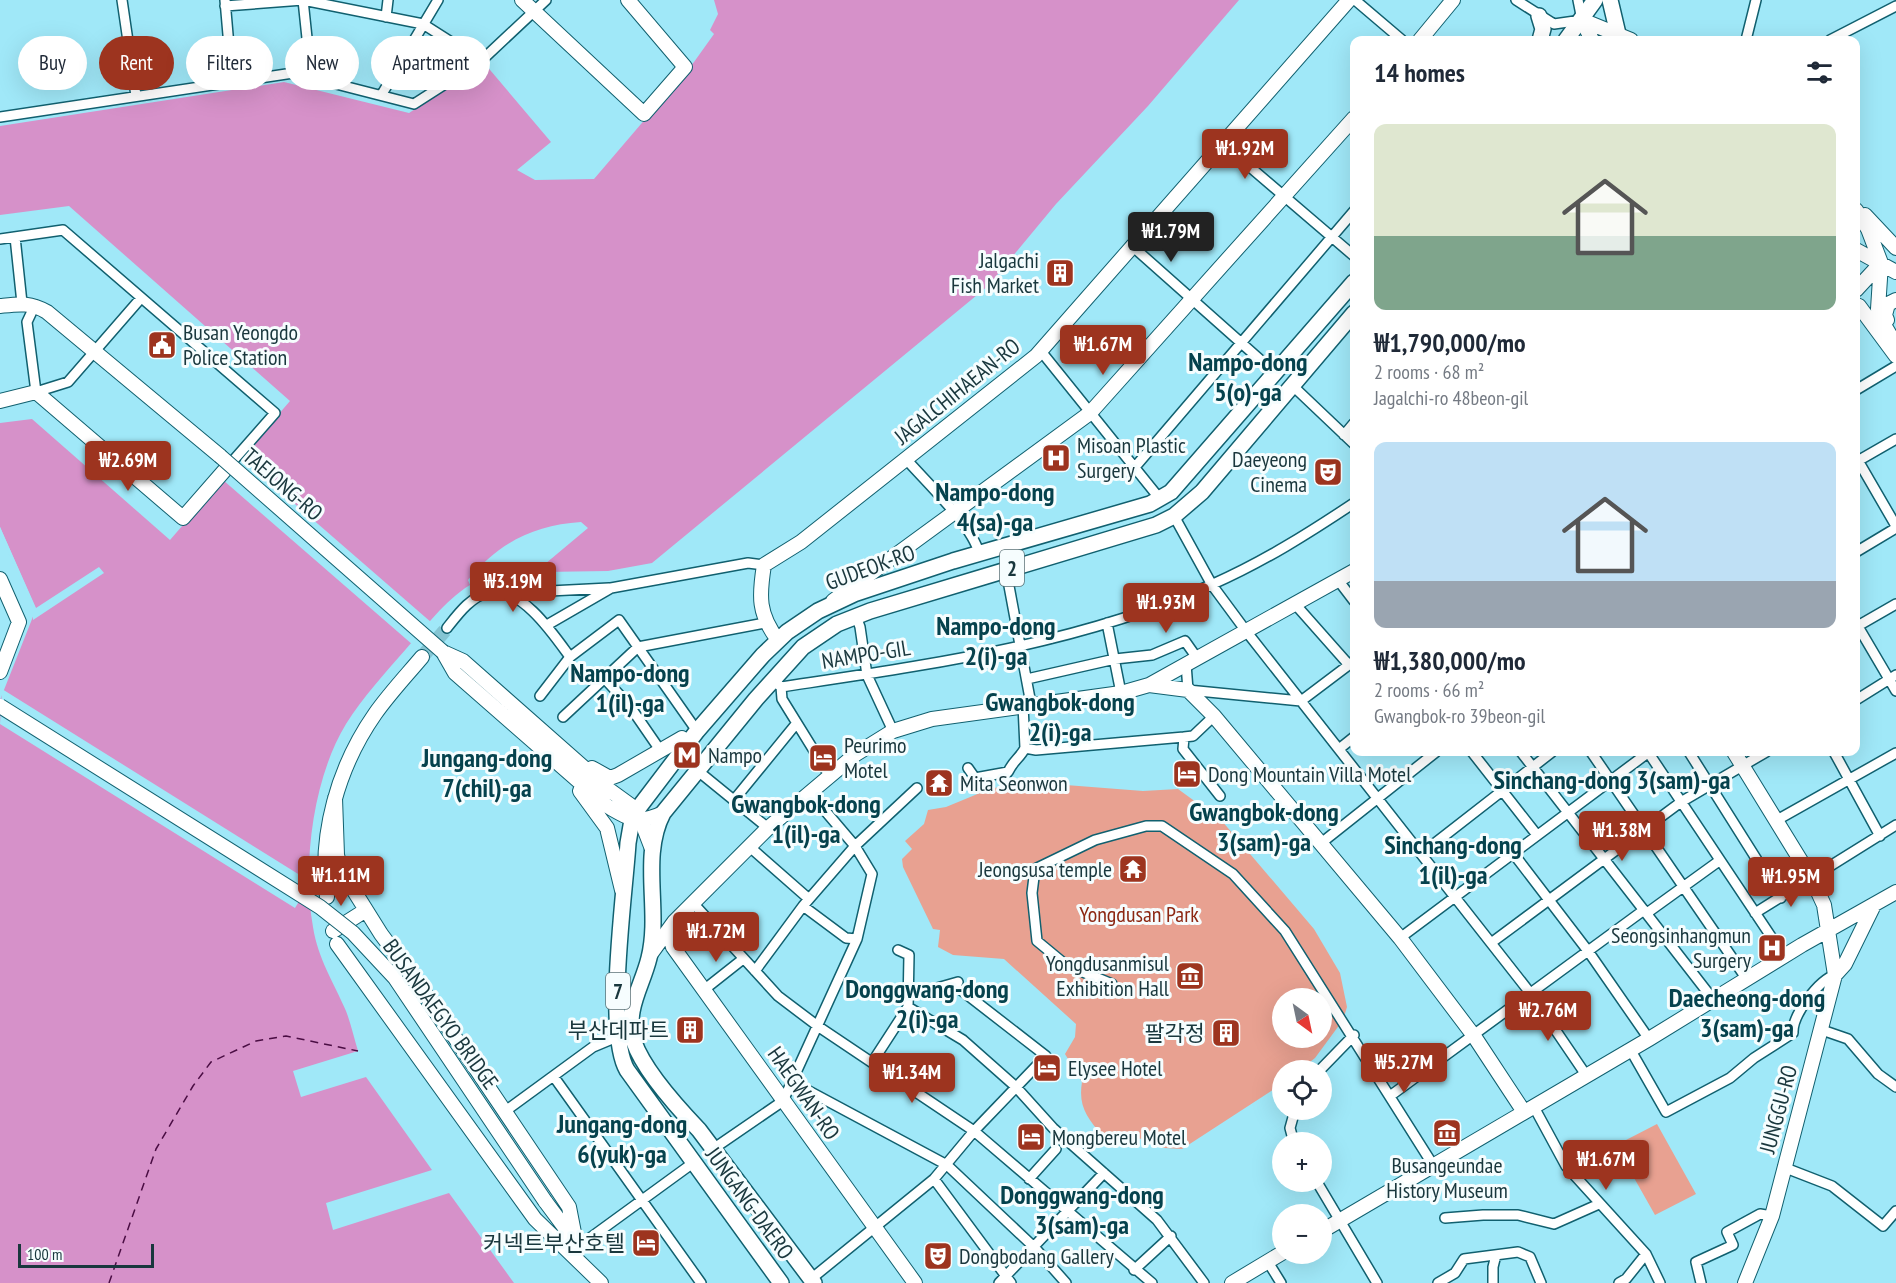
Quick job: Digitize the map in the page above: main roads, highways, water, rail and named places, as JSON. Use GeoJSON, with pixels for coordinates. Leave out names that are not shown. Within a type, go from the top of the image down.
{"type":"FeatureCollection","features":[{"type":"Feature","properties":{"kind":"main road"},"geometry":{"type":"LineString","coordinates":[[522,0],[644,114],[685,66],[628,0]]}},
{"type":"Feature","properties":{"kind":"main road","name":"JAGALCHIHAEAN-RO"},"geometry":{"type":"LineString","coordinates":[[778,640],[765,622],[759,593],[764,565],[801,542],[1040,350],[1349,0]]}},
{"type":"Feature","properties":{"kind":"main road"},"geometry":{"type":"LineString","coordinates":[[1423,36],[1453,0]]}},
{"type":"Feature","properties":{"kind":"main road"},"geometry":{"type":"LineString","coordinates":[[1569,36],[1595,0]]}},
{"type":"Feature","properties":{"kind":"main road"},"geometry":{"type":"LineString","coordinates":[[1610,0],[1624,36]]}},
{"type":"Feature","properties":{"kind":"main road"},"geometry":{"type":"LineString","coordinates":[[1539,16],[1543,28],[1541,36]]}},
{"type":"Feature","properties":{"kind":"main road"},"geometry":{"type":"LineString","coordinates":[[1582,20],[1622,36]]}},
{"type":"Feature","properties":{"kind":"main road"},"geometry":{"type":"LineString","coordinates":[[1582,20],[1590,36]]}},
{"type":"Feature","properties":{"kind":"main road"},"geometry":{"type":"LineString","coordinates":[[827,606],[1090,413],[1193,301],[1350,122]]}},
{"type":"Feature","properties":{"kind":"main road"},"geometry":{"type":"LineString","coordinates":[[1860,210],[1896,239]]}},
{"type":"Feature","properties":{"kind":"main road"},"geometry":{"type":"LineString","coordinates":[[1860,211],[1896,248]]}},
{"type":"Feature","properties":{"kind":"main road"},"geometry":{"type":"LineString","coordinates":[[1860,214],[1881,263],[1878,309],[1880,318],[1896,345]]}},
{"type":"Feature","properties":{"kind":"main road"},"geometry":{"type":"LineString","coordinates":[[1860,252],[1896,272]]}},
{"type":"Feature","properties":{"kind":"main road"},"geometry":{"type":"LineString","coordinates":[[1860,286],[1881,263],[1896,260]]}},
{"type":"Feature","properties":{"kind":"main road","name":"GUDEOK-RO"},"geometry":{"type":"LineString","coordinates":[[637,817],[697,731],[778,640],[827,606],[854,594],[979,553],[1160,499],[1185,478],[1350,287]]}},
{"type":"Feature","properties":{"kind":"main road"},"geometry":{"type":"LineString","coordinates":[[1896,300],[1887,304],[1884,315],[1896,345]]}},
{"type":"Feature","properties":{"kind":"main road","name":"TAEJONG-RO"},"geometry":{"type":"LineString","coordinates":[[0,306],[29,304],[47,312],[225,460],[442,652],[456,673],[607,806],[637,817]]}},
{"type":"Feature","properties":{"kind":"main road"},"geometry":{"type":"LineString","coordinates":[[1860,307],[1896,356]]}},
{"type":"Feature","properties":{"kind":"main road","name":"GUDEOK-RO"},"geometry":{"type":"LineString","coordinates":[[652,849],[655,831],[663,813],[777,684],[814,638],[856,616],[1156,525],[1174,516],[1207,486],[1294,387],[1350,318]]}},
{"type":"Feature","properties":{"kind":"main road"},"geometry":{"type":"LineString","coordinates":[[0,401],[36,392],[183,519],[225,460]]}},
{"type":"Feature","properties":{"kind":"main road"},"geometry":{"type":"LineString","coordinates":[[650,956],[674,922],[751,848],[768,828],[829,775],[893,730],[932,719],[1027,704],[1121,693],[1149,685],[1350,573]]}},
{"type":"Feature","properties":{"kind":"main road"},"geometry":{"type":"LineString","coordinates":[[0,579],[19,622],[3,652],[0,672]]}},
{"type":"Feature","properties":{"kind":"main road","name":"TAEJONG-RO"},"geometry":{"type":"LineString","coordinates":[[442,652],[463,661],[637,817]]}},
{"type":"Feature","properties":{"kind":"main road"},"geometry":{"type":"LineString","coordinates":[[327,897],[325,842],[335,798],[350,755],[365,731],[422,657]]}},
{"type":"Feature","properties":{"kind":"main road"},"geometry":{"type":"LineString","coordinates":[[1149,685],[1188,690],[1214,716],[1400,938],[1529,1109]]}},
{"type":"Feature","properties":{"kind":"main road","name":"BUSANDAEGYO BRIDGE"},"geometry":{"type":"LineString","coordinates":[[0,706],[320,907],[353,933],[395,978],[603,1283]]}},
{"type":"Feature","properties":{"kind":"main road"},"geometry":{"type":"LineString","coordinates":[[573,760],[610,778],[697,731]]}},
{"type":"Feature","properties":{"kind":"main road","name":"JUNGGU-RO"},"geometry":{"type":"LineString","coordinates":[[1736,756],[1812,879],[1824,905],[1835,975],[1772,1216],[1744,1283]]}},
{"type":"Feature","properties":{"kind":"main road"},"geometry":{"type":"LineString","coordinates":[[572,776],[607,828],[624,898]]}},
{"type":"Feature","properties":{"kind":"main road"},"geometry":{"type":"LineString","coordinates":[[335,798],[337,855],[341,870],[569,1207],[577,1244]]}},
{"type":"Feature","properties":{"kind":"main road"},"geometry":{"type":"LineString","coordinates":[[652,849],[637,817],[663,813]]}},
{"type":"Feature","properties":{"kind":"main road","name":"JUNGANG-DAERO"},"geometry":{"type":"LineString","coordinates":[[637,817],[624,898],[617,1037],[620,1054],[627,1070],[781,1283]]}},
{"type":"Feature","properties":{"kind":"main road","name":"JUNGANG-DAERO"},"geometry":{"type":"LineString","coordinates":[[652,849],[654,931],[650,956],[632,1009],[634,1042],[642,1057],[680,1109],[713,1149],[812,1281]]}},
{"type":"Feature","properties":{"kind":"main road"},"geometry":{"type":"LineString","coordinates":[[1332,1225],[1649,1038],[1712,998],[1896,892]]}},
{"type":"Feature","properties":{"kind":"main road"},"geometry":{"type":"LineString","coordinates":[[1835,975],[1845,964],[1874,905]]}},
{"type":"Feature","properties":{"kind":"main road"},"geometry":{"type":"LineString","coordinates":[[366,910],[335,937],[535,1219],[603,1283]]}},
{"type":"Feature","properties":{"kind":"main road","name":"HAEGWAN-RO"},"geometry":{"type":"LineString","coordinates":[[674,922],[671,940],[674,947],[915,1283]]}},
{"type":"Feature","properties":{"kind":"main road"},"geometry":{"type":"LineString","coordinates":[[1232,1283],[1272,1260]]}},
{"type":"Feature","properties":{"kind":"tunnel"},"geometry":{"type":"LineString","coordinates":[[422,657],[447,628]]}},
{"type":"Feature","properties":{"kind":"place","name":"Jalgachi Fish Market"},"geometry":{"type":"Point","coordinates":[1060,273]}},
{"type":"Feature","properties":{"kind":"place","name":"Busan Yeongdo Police Station"},"geometry":{"type":"Point","coordinates":[162,345]}},
{"type":"Feature","properties":{"kind":"place","name":"Misoan Plastic Surgery"},"geometry":{"type":"Point","coordinates":[1056,458]}},
{"type":"Feature","properties":{"kind":"place","name":"Daeyeong Cinema"},"geometry":{"type":"Point","coordinates":[1328,472]}},
{"type":"Feature","properties":{"kind":"place","name":"Nampo"},"geometry":{"type":"Point","coordinates":[687,755]}},
{"type":"Feature","properties":{"kind":"place","name":"Peurimo Motel"},"geometry":{"type":"Point","coordinates":[823,758]}},
{"type":"Feature","properties":{"kind":"place","name":"Dong Mountain Villa Motel"},"geometry":{"type":"Point","coordinates":[1187,774]}},
{"type":"Feature","properties":{"kind":"place","name":"Mita Seonwon"},"geometry":{"type":"Point","coordinates":[939,783]}},
{"type":"Feature","properties":{"kind":"place","name":"Jeongsusa temple"},"geometry":{"type":"Point","coordinates":[1133,869]}},
{"type":"Feature","properties":{"kind":"place","name":"Seongsinhangmun Surgery"},"geometry":{"type":"Point","coordinates":[1772,948]}},
{"type":"Feature","properties":{"kind":"place","name":"Yongdusanmisul Exhibition Hall"},"geometry":{"type":"Point","coordinates":[1190,976]}},
{"type":"Feature","properties":{"kind":"place","name":"부산데파트"},"geometry":{"type":"Point","coordinates":[690,1030]}},
{"type":"Feature","properties":{"kind":"place","name":"팔각정"},"geometry":{"type":"Point","coordinates":[1226,1033]}},
{"type":"Feature","properties":{"kind":"place","name":"Elysee Hotel"},"geometry":{"type":"Point","coordinates":[1047,1068]}},
{"type":"Feature","properties":{"kind":"place","name":"Busangeundae History Museum"},"geometry":{"type":"Point","coordinates":[1447,1133]}},
{"type":"Feature","properties":{"kind":"place","name":"Mongbereu Motel"},"geometry":{"type":"Point","coordinates":[1031,1137]}},
{"type":"Feature","properties":{"kind":"place","name":"커넥트부산호텔"},"geometry":{"type":"Point","coordinates":[646,1243]}},
{"type":"Feature","properties":{"kind":"place","name":"Dongbodang Gallery"},"geometry":{"type":"Point","coordinates":[938,1256]}},
{"type":"Feature","properties":{"kind":"district","name":"Nampo-dong 5(o)-ga"},"geometry":{"type":"Point","coordinates":[1248,376]}},
{"type":"Feature","properties":{"kind":"district","name":"Nampo-dong 4(sa)-ga"},"geometry":{"type":"Point","coordinates":[995,506]}},
{"type":"Feature","properties":{"kind":"district","name":"Nampo-dong 2(i)-ga"},"geometry":{"type":"Point","coordinates":[996,640]}},
{"type":"Feature","properties":{"kind":"district","name":"Nampo-dong 1(il)-ga"},"geometry":{"type":"Point","coordinates":[630,687]}},
{"type":"Feature","properties":{"kind":"district","name":"Gwangbok-dong 2(i)-ga"},"geometry":{"type":"Point","coordinates":[1060,716]}},
{"type":"Feature","properties":{"kind":"district","name":"Jungang-dong 7(chil)-ga"},"geometry":{"type":"Point","coordinates":[487,772]}},
{"type":"Feature","properties":{"kind":"district","name":"Sinchang-dong 3(sam)-ga"},"geometry":{"type":"Point","coordinates":[1612,779]}},
{"type":"Feature","properties":{"kind":"district","name":"Gwangbok-dong 1(il)-ga"},"geometry":{"type":"Point","coordinates":[806,818]}},
{"type":"Feature","properties":{"kind":"district","name":"Gwangbok-dong 3(sam)-ga"},"geometry":{"type":"Point","coordinates":[1264,826]}},
{"type":"Feature","properties":{"kind":"district","name":"Sinchang-dong 1(il)-ga"},"geometry":{"type":"Point","coordinates":[1453,859]}},
{"type":"Feature","properties":{"kind":"district","name":"Donggwang-dong 2(i)-ga"},"geometry":{"type":"Point","coordinates":[927,1003]}},
{"type":"Feature","properties":{"kind":"district","name":"Daecheong-dong 3(sam)-ga"},"geometry":{"type":"Point","coordinates":[1747,1012]}},
{"type":"Feature","properties":{"kind":"district","name":"Jungang-dong 6(yuk)-ga"},"geometry":{"type":"Point","coordinates":[622,1138]}},
{"type":"Feature","properties":{"kind":"district","name":"Donggwang-dong 3(sam)-ga"},"geometry":{"type":"Point","coordinates":[1082,1209]}},
{"type":"Feature","properties":{"kind":"park label","name":"Yongdusan Park"},"geometry":{"type":"Point","coordinates":[1139,914]}}]}
